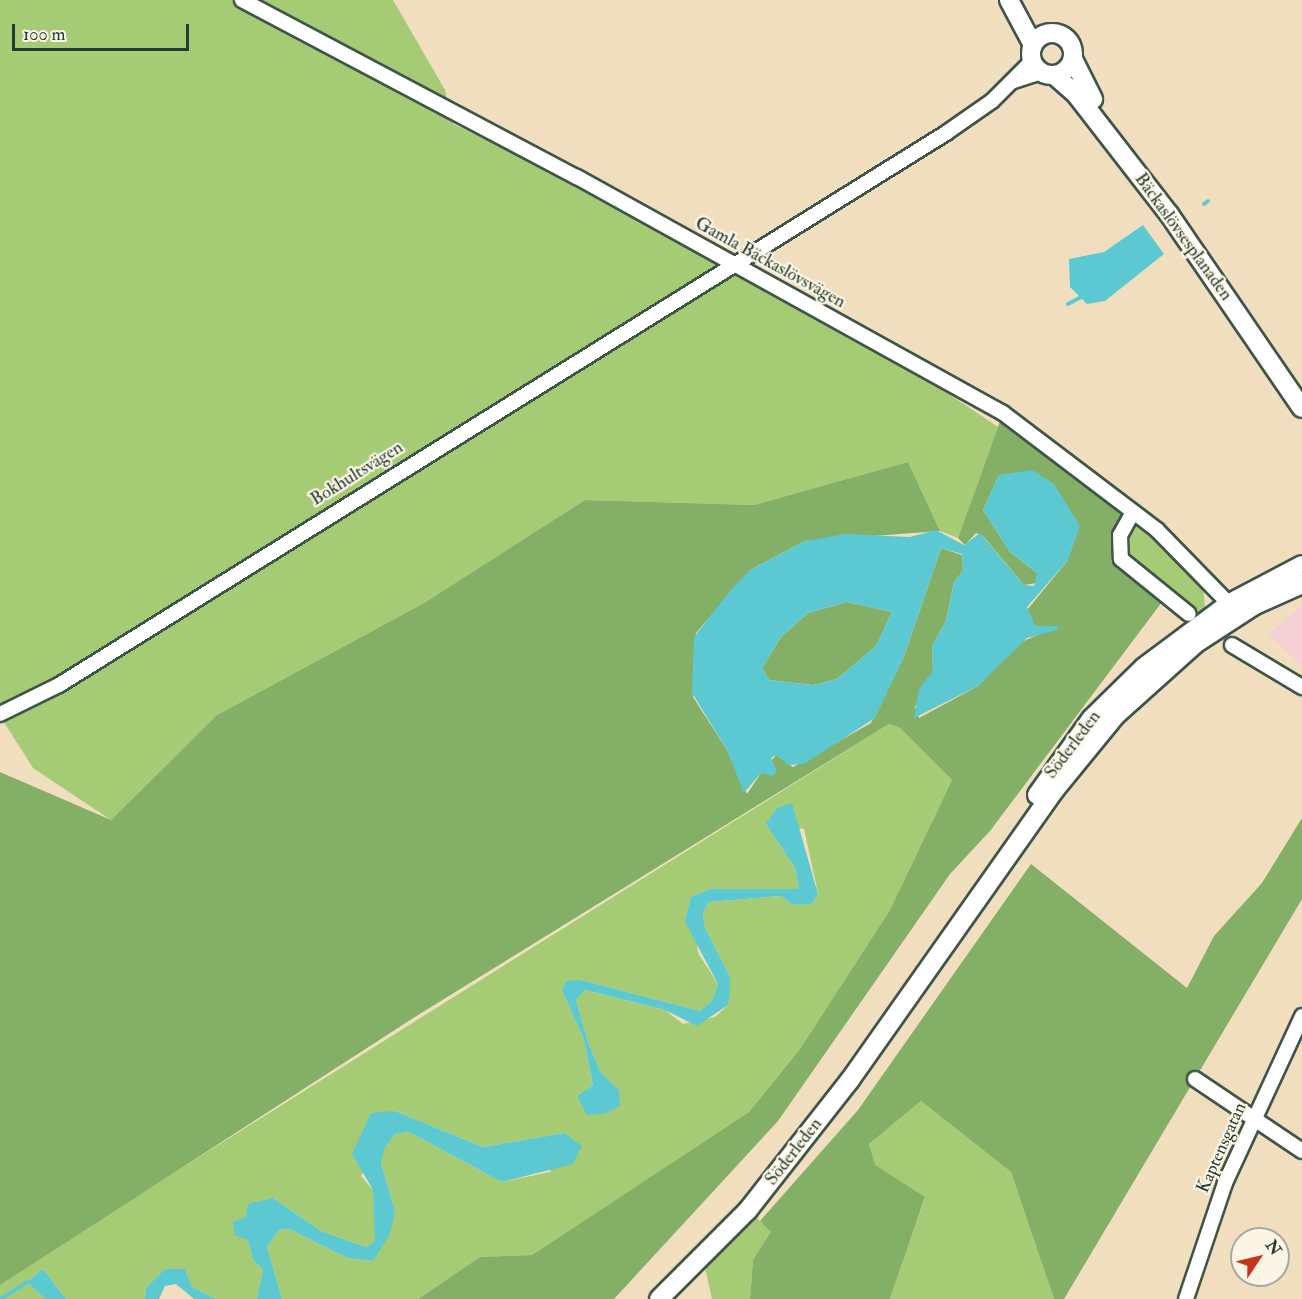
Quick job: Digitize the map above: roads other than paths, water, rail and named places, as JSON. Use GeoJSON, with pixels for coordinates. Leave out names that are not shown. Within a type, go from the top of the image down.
{"type":"FeatureCollection","features":[{"type":"Feature","properties":{"kind":"street","name":"Gamla Bäckaslövsvägen"},"geometry":{"type":"LineString","coordinates":[[242,0],[734,264],[1003,413],[1133,512],[1193,562],[1234,609]]}},
{"type":"Feature","properties":{"kind":"street","name":"Bäckaslövsesplanaden"},"geometry":{"type":"LineString","coordinates":[[1009,0],[1040,63],[1075,93],[1169,214],[1302,408]]}},
{"type":"Feature","properties":{"kind":"street","name":"Bäckaslövsesplanaden"},"geometry":{"type":"LineString","coordinates":[[1019,0],[1051,33],[1070,42],[1073,59],[1089,94],[1199,239],[1302,394]]}},
{"type":"Feature","properties":{"kind":"street"},"geometry":{"type":"LineString","coordinates":[[1051,33],[1040,63],[1073,59]]}},
{"type":"Feature","properties":{"kind":"street","name":"Bokhultsvägen"},"geometry":{"type":"LineString","coordinates":[[0,714],[59,685],[971,117],[1012,82],[1040,63]]}},
{"type":"Feature","properties":{"kind":"street"},"geometry":{"type":"LineString","coordinates":[[1133,512],[1120,535],[1121,559],[1189,614]]}},
{"type":"Feature","properties":{"kind":"street","name":"Söderleden"},"geometry":{"type":"LineString","coordinates":[[659,1299],[748,1210],[850,1080],[911,991],[1099,733],[1176,657],[1234,609],[1302,565]]}},
{"type":"Feature","properties":{"kind":"street","name":"Söderleden"},"geometry":{"type":"LineString","coordinates":[[1255,605],[1302,578]]}},
{"type":"Feature","properties":{"kind":"street","name":"Söderleden"},"geometry":{"type":"LineString","coordinates":[[1234,609],[1255,605],[1302,584]]}},
{"type":"Feature","properties":{"kind":"street"},"geometry":{"type":"LineString","coordinates":[[1232,645],[1302,687]]}},
{"type":"Feature","properties":{"kind":"street","name":"Kaptensgatan"},"geometry":{"type":"LineString","coordinates":[[1186,1299],[1214,1209],[1302,1016]]}},
{"type":"Feature","properties":{"kind":"street"},"geometry":{"type":"LineString","coordinates":[[1195,1079],[1253,1122],[1302,1151]]}},
{"type":"Feature","properties":{"kind":"water"},"geometry":{"type":"Polygon","coordinates":[[[1143,225],[1164,254],[1105,301],[1087,304],[1070,287],[1069,259],[1104,252],[1143,225]]]}},
{"type":"Feature","properties":{"kind":"water"},"geometry":{"type":"Polygon","coordinates":[[[1032,470],[1054,484],[1080,526],[1068,560],[1027,607],[1035,626],[1058,626],[1057,630],[1027,638],[978,686],[914,718],[919,689],[933,671],[932,646],[946,621],[954,582],[963,571],[962,554],[941,548],[905,654],[875,718],[804,764],[789,765],[776,755],[771,758],[777,770],[773,776],[761,773],[744,793],[727,750],[692,693],[694,637],[730,591],[750,570],[805,541],[845,534],[910,537],[936,530],[964,545],[980,533],[1024,585],[1034,586],[1037,573],[1010,552],[983,510],[999,475],[1032,470]],[[847,602],[808,613],[781,637],[762,668],[769,680],[813,685],[837,679],[876,646],[892,612],[847,602]]]}},
{"type":"Feature","properties":{"kind":"water"},"geometry":{"type":"Polygon","coordinates":[[[792,803],[818,894],[812,904],[793,905],[781,896],[709,902],[703,913],[705,928],[730,977],[728,1005],[697,1026],[665,1010],[585,990],[576,1000],[588,1042],[600,1071],[619,1090],[620,1106],[604,1114],[587,1115],[577,1096],[593,1085],[584,1040],[562,990],[566,981],[581,980],[700,1011],[712,1001],[718,984],[685,922],[691,897],[710,889],[799,889],[795,868],[766,824],[777,808],[792,803]]]}},
{"type":"Feature","properties":{"kind":"water"},"geometry":{"type":"Polygon","coordinates":[[[395,1111],[483,1147],[564,1133],[582,1146],[573,1164],[502,1182],[409,1132],[395,1134],[384,1149],[381,1163],[395,1211],[390,1234],[373,1261],[347,1258],[289,1229],[279,1230],[267,1247],[282,1299],[257,1299],[263,1270],[253,1260],[248,1240],[235,1235],[233,1222],[246,1217],[248,1204],[273,1198],[321,1231],[366,1247],[375,1242],[373,1190],[352,1154],[371,1113],[395,1111]]]}},
{"type":"Feature","properties":{"kind":"water"},"geometry":{"type":"Polygon","coordinates":[[[43,1269],[66,1299],[45,1299],[27,1282],[43,1269]]]}},
{"type":"Feature","properties":{"kind":"water"},"geometry":{"type":"Polygon","coordinates":[[[165,1269],[185,1269],[192,1287],[216,1299],[194,1299],[176,1284],[165,1286],[159,1299],[145,1299],[146,1288],[165,1269]]]}},
{"type":"Feature","properties":{"kind":"waterway"},"geometry":{"type":"LineString","coordinates":[[1204,204],[1208,201]]}},
{"type":"Feature","properties":{"kind":"waterway"},"geometry":{"type":"LineString","coordinates":[[1068,304],[1083,296]]}},
{"type":"Feature","properties":{"kind":"waterway"},"geometry":{"type":"LineString","coordinates":[[1,1299],[27,1282]]}}]}
